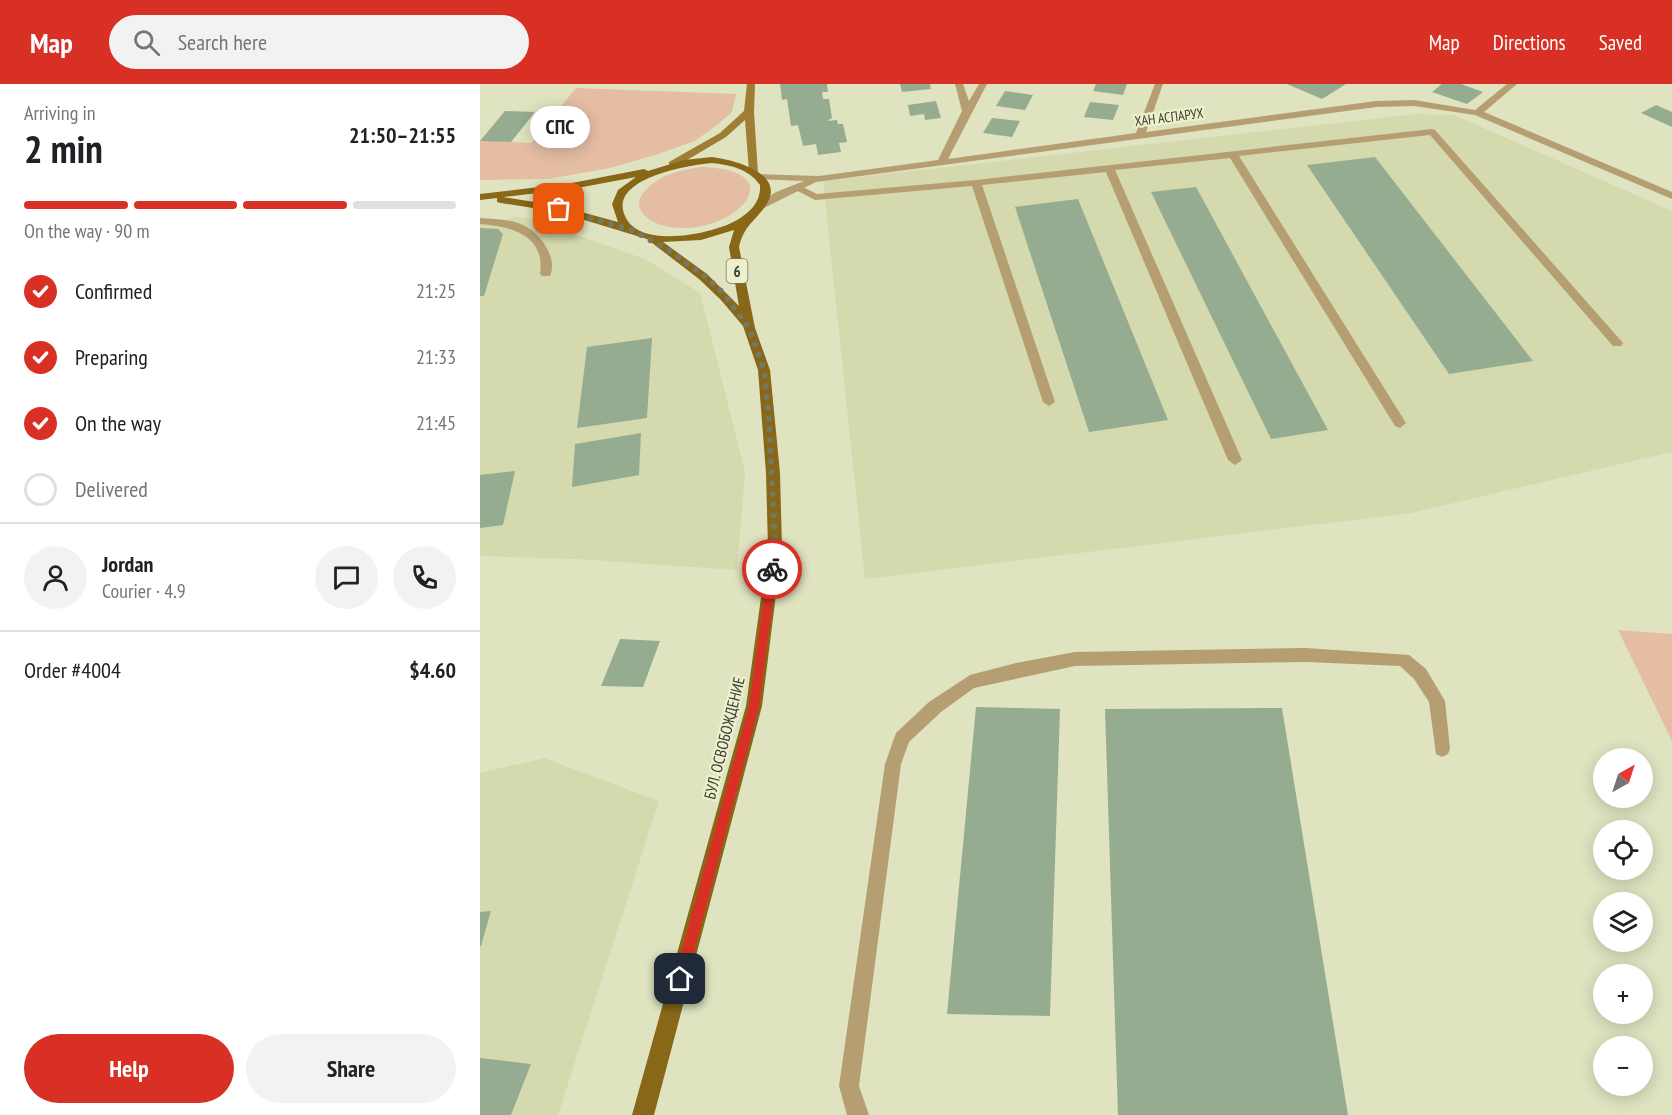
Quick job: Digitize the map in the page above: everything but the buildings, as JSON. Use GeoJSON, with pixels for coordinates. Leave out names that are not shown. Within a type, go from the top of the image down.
{"type":"FeatureCollection","features":[{"type":"Feature","properties":{"kind":"main road"},"geometry":{"type":"LineString","coordinates":[[750,84],[749,112],[756,173],[765,190],[758,207]]}},
{"type":"Feature","properties":{"kind":"main road"},"geometry":{"type":"LineString","coordinates":[[672,164],[723,135],[749,112]]}},
{"type":"Feature","properties":{"kind":"main road","name":"6"},"geometry":{"type":"LineString","coordinates":[[637,232],[620,217],[619,202],[628,187],[659,169],[672,164],[699,160],[724,160],[756,173]]}},
{"type":"Feature","properties":{"kind":"main road","name":"6"},"geometry":{"type":"LineString","coordinates":[[480,197],[572,186],[659,169]]}},
{"type":"Feature","properties":{"kind":"main road","name":"6"},"geometry":{"type":"LineString","coordinates":[[480,197],[559,209],[668,239],[698,237],[726,229],[748,217],[758,207]]}},
{"type":"Feature","properties":{"kind":"main road","name":"БУЛ. ОСВОБОЖДЕНИЕ"},"geometry":{"type":"LineString","coordinates":[[644,1115],[754,706],[767,618],[775,547],[773,473],[764,370],[749,328],[734,247],[737,234],[748,217]]}},
{"type":"Feature","properties":{"kind":"main road","name":"БУЛ. ОСВОБОЖДЕНИЕ"},"geometry":{"type":"LineString","coordinates":[[637,232],[707,278],[723,293],[749,328]]}},
{"type":"Feature","properties":{"kind":"street"},"geometry":{"type":"LineString","coordinates":[[958,84],[967,111]]}},
{"type":"Feature","properties":{"kind":"street"},"geometry":{"type":"LineString","coordinates":[[941,163],[983,84]]}},
{"type":"Feature","properties":{"kind":"street"},"geometry":{"type":"LineString","coordinates":[[1141,134],[1159,84]]}},
{"type":"Feature","properties":{"kind":"street"},"geometry":{"type":"LineString","coordinates":[[1477,113],[1513,84]]}},
{"type":"Feature","properties":{"kind":"street","name":"ХАН АСПАРУХ"},"geometry":{"type":"LineString","coordinates":[[756,173],[819,179],[1141,134],[1399,102],[1477,113],[1672,196]]}},
{"type":"Feature","properties":{"kind":"street"},"geometry":{"type":"LineString","coordinates":[[795,188],[815,197],[976,183],[1432,132],[1617,343]]}},
{"type":"Feature","properties":{"kind":"street"},"geometry":{"type":"LineString","coordinates":[[1233,154],[1400,423]]}},
{"type":"Feature","properties":{"kind":"street"},"geometry":{"type":"LineString","coordinates":[[1108,168],[1235,460]]}},
{"type":"Feature","properties":{"kind":"street","name":"ХАН АСПАРУХ"},"geometry":{"type":"LineString","coordinates":[[758,207],[795,188],[819,179]]}},
{"type":"Feature","properties":{"kind":"street"},"geometry":{"type":"LineString","coordinates":[[976,183],[1049,402]]}},
{"type":"Feature","properties":{"kind":"street"},"geometry":{"type":"LineString","coordinates":[[480,221],[519,227],[541,245],[548,267],[546,274]]}},
{"type":"Feature","properties":{"kind":"street"},"geometry":{"type":"LineString","coordinates":[[858,1115],[849,1086],[893,764],[902,738],[935,707],[970,682],[1016,670],[1075,659],[1306,656],[1403,660],[1420,674],[1437,701],[1442,749]]}},
{"type":"Feature","properties":{"kind":"shaded area"},"geometry":{"type":"Polygon","coordinates":[[[576,88],[736,94],[732,112],[717,125],[695,141],[655,155],[610,168],[548,179],[480,180],[480,140],[531,143],[576,88]]]}},
{"type":"Feature","properties":{"kind":"shaded area"},"geometry":{"type":"Polygon","coordinates":[[[1416,114],[1454,115],[1672,211],[1672,452],[1411,513],[865,579],[823,181],[1416,114]]]}},
{"type":"Feature","properties":{"kind":"shaded area"},"geometry":{"type":"Polygon","coordinates":[[[701,167],[730,171],[746,179],[750,190],[745,202],[733,213],[715,222],[693,227],[670,227],[645,216],[639,204],[645,190],[665,176],[701,167]]]}},
{"type":"Feature","properties":{"kind":"shaded area"},"geometry":{"type":"Polygon","coordinates":[[[515,217],[527,218],[645,259],[700,293],[745,472],[737,570],[575,559],[480,556],[480,221],[496,222],[515,217]]]}},
{"type":"Feature","properties":{"kind":"shaded area"},"geometry":{"type":"Polygon","coordinates":[[[1618,630],[1672,634],[1672,741],[1618,630]]]}},
{"type":"Feature","properties":{"kind":"shaded area"},"geometry":{"type":"Polygon","coordinates":[[[544,758],[659,801],[558,1115],[480,1115],[480,773],[544,758]]]}},
{"type":"Feature","properties":{"kind":"way so far"},"geometry":{"type":"LineString","coordinates":[[559,209],[643,234],[687,262],[707,278],[723,293],[749,328],[764,370],[769,419],[775,547],[772,569]]}},
{"type":"Feature","properties":{"kind":"place","name":"СПС"},"geometry":{"type":"Point","coordinates":[559,209]}},
{"type":"Feature","properties":{"kind":"route"},"geometry":{"type":"LineString","coordinates":[[680,979],[754,706],[772,569]]}}]}
